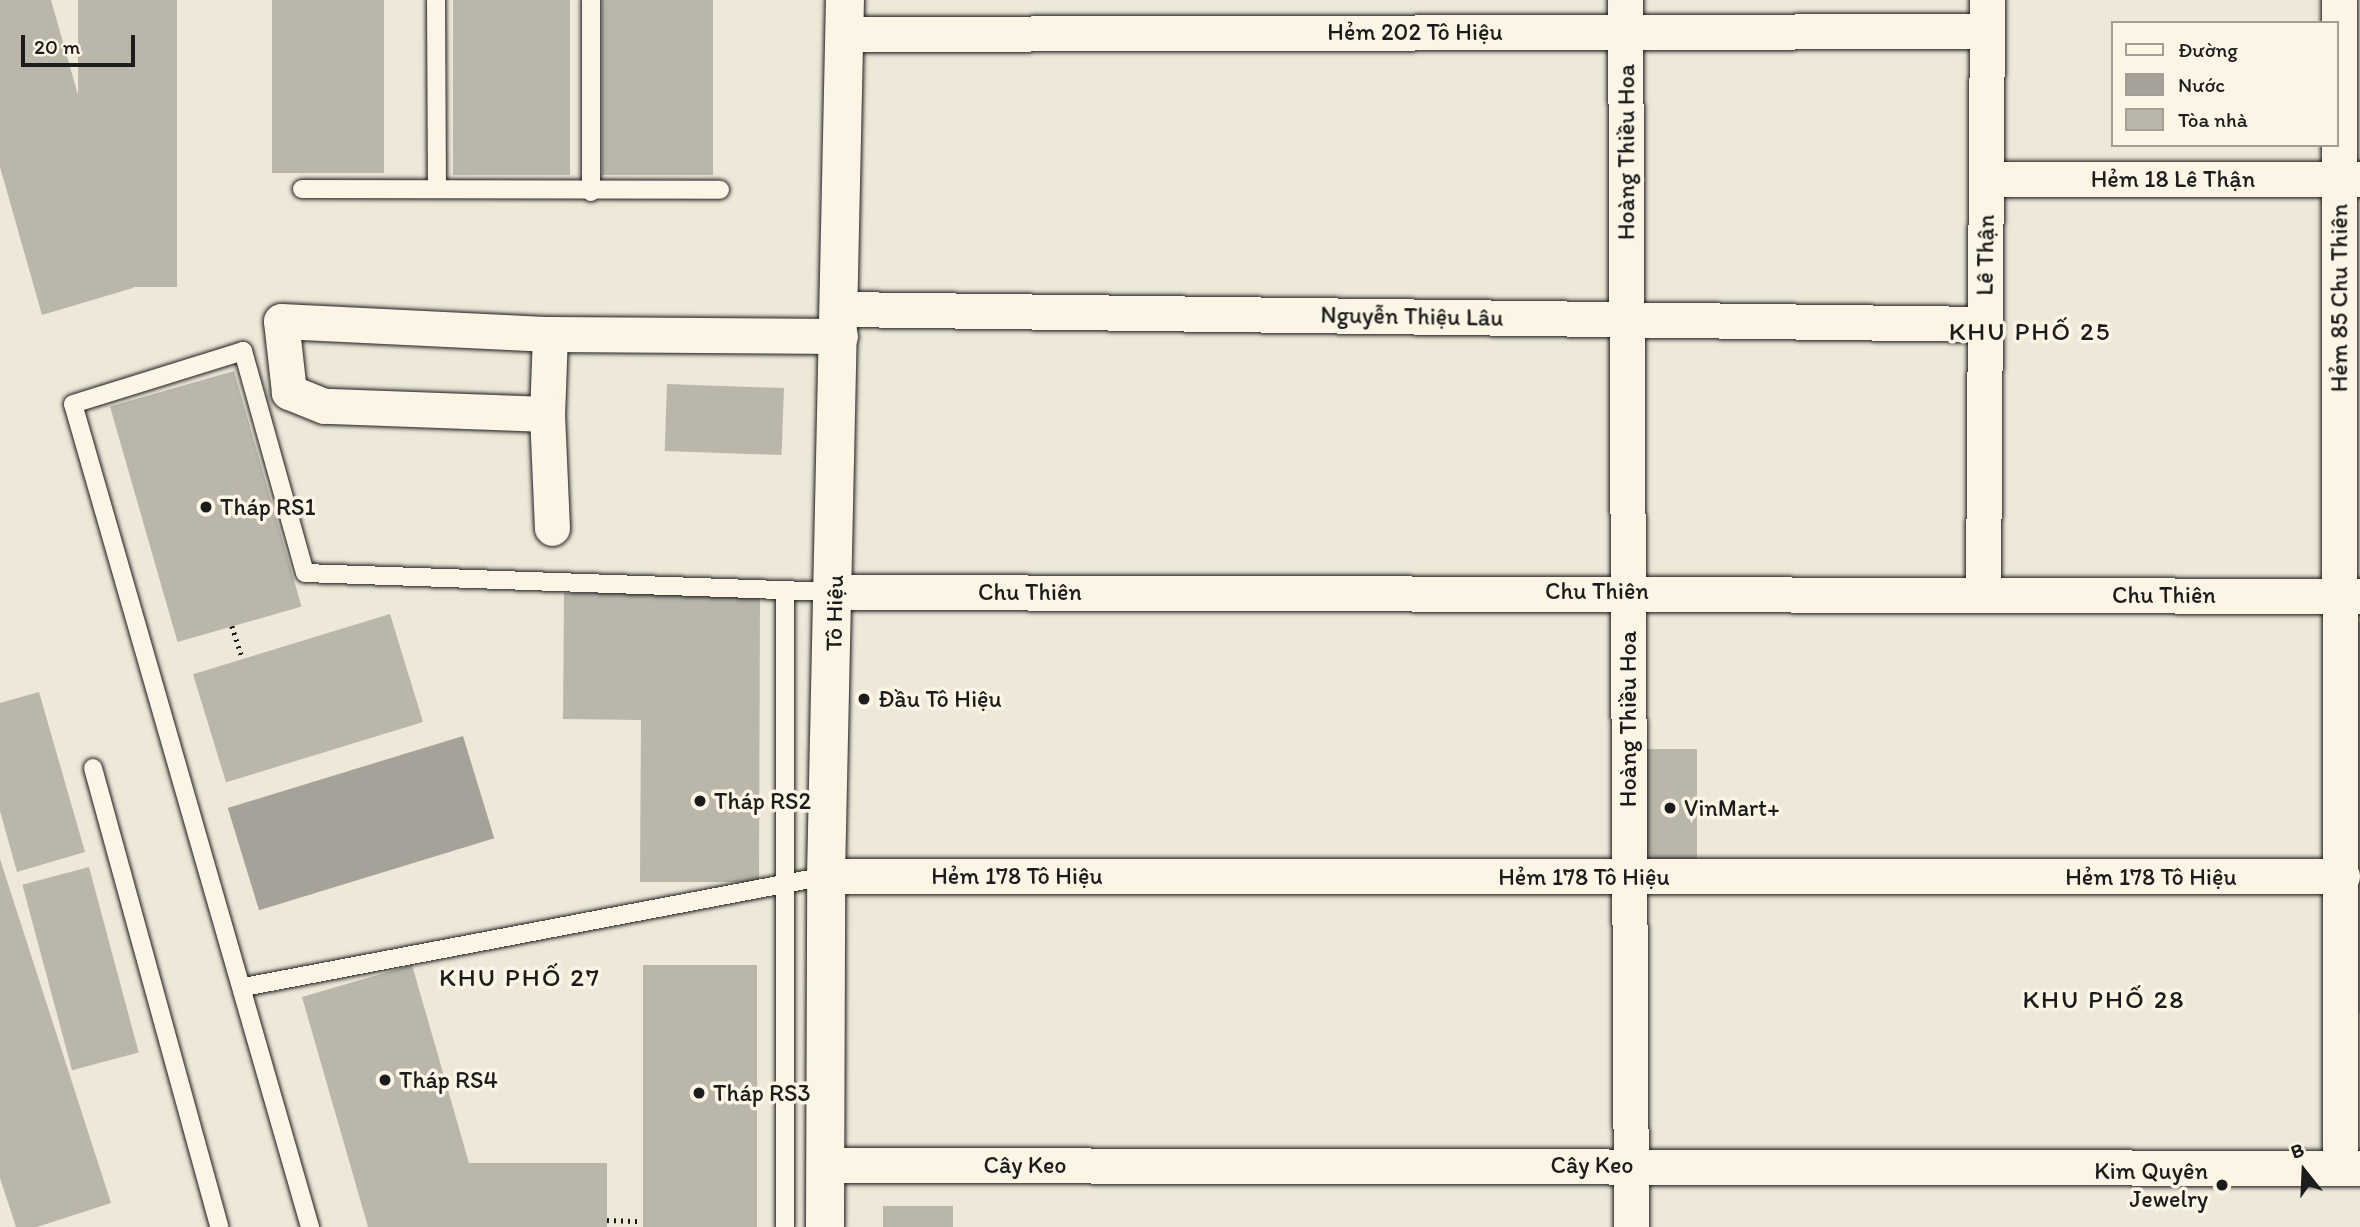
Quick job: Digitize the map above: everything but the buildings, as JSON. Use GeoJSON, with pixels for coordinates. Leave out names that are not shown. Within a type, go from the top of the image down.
{"type":"FeatureCollection","features":[{"type":"Feature","properties":{"kind":"street","name":"Hẻm 85 Chu Thiên"},"geometry":{"type":"LineString","coordinates":[[2339,0],[2349,179],[2349,596],[2342,876],[2350,1168]]}},
{"type":"Feature","properties":{"kind":"street","name":"Hẻm 202 Tô Hiệu"},"geometry":{"type":"LineString","coordinates":[[845,17],[1987,15]]}},
{"type":"Feature","properties":{"kind":"street","name":"Lê Thận"},"geometry":{"type":"LineString","coordinates":[[1983,594],[1987,15]]}},
{"type":"Feature","properties":{"kind":"street","name":"Hoàng Thiều Hoa"},"geometry":{"type":"LineString","coordinates":[[1625,16],[1627,877],[1631,1227]]}},
{"type":"Feature","properties":{"kind":"street","name":"Tô Hiệu"},"geometry":{"type":"LineString","coordinates":[[825,1227],[826,876],[835,592],[845,17]]}},
{"type":"Feature","properties":{"kind":"street","name":"Hẻm 18 Lê Thận"},"geometry":{"type":"LineString","coordinates":[[1986,179],[2349,179]]}},
{"type":"Feature","properties":{"kind":"street","name":"Nguyễn Thiệu Lâu"},"geometry":{"type":"LineString","coordinates":[[547,414],[324,406],[289,392],[281,321],[550,334],[840,322],[1626,319],[1984,324]]}},
{"type":"Feature","properties":{"kind":"street"},"geometry":{"type":"LineString","coordinates":[[550,334],[547,414],[552,528]]}},
{"type":"Feature","properties":{"kind":"street","name":"Chu Thiên"},"geometry":{"type":"LineString","coordinates":[[835,592],[1628,591],[2349,596]]}},
{"type":"Feature","properties":{"kind":"street","name":"Hẻm 178 Tô Hiệu"},"geometry":{"type":"LineString","coordinates":[[826,876],[2342,876]]}},
{"type":"Feature","properties":{"kind":"street","name":"Cây Keo"},"geometry":{"type":"LineString","coordinates":[[824,1165],[2350,1168]]}},
{"type":"Feature","properties":{"kind":"lane"},"geometry":{"type":"LineString","coordinates":[[436,0],[437,189]]}},
{"type":"Feature","properties":{"kind":"lane"},"geometry":{"type":"LineString","coordinates":[[591,0],[591,192]]}},
{"type":"Feature","properties":{"kind":"lane"},"geometry":{"type":"LineString","coordinates":[[302,189],[591,192],[720,190]]}},
{"type":"Feature","properties":{"kind":"lane"},"geometry":{"type":"LineString","coordinates":[[310,1227],[244,987],[73,404],[243,351],[305,573],[835,592]]}},
{"type":"Feature","properties":{"kind":"lane"},"geometry":{"type":"LineString","coordinates":[[785,590],[782,883],[785,1227]]}},
{"type":"Feature","properties":{"kind":"lane"},"geometry":{"type":"LineString","coordinates":[[93,768],[219,1227]]}},
{"type":"Feature","properties":{"kind":"lane"},"geometry":{"type":"LineString","coordinates":[[244,987],[826,876]]}},
{"type":"Feature","properties":{"kind":"path"},"geometry":{"type":"LineString","coordinates":[[232,626],[242,657]]}},
{"type":"Feature","properties":{"kind":"path"},"geometry":{"type":"LineString","coordinates":[[607,1220],[641,1221]]}},
{"type":"Feature","properties":{"kind":"water"},"geometry":{"type":"Polygon","coordinates":[[[463,736],[494,838],[259,910],[228,808],[463,736]]]}},
{"type":"Feature","properties":{"kind":"place","name":"Tháp RS1"},"geometry":{"type":"Point","coordinates":[206,507]}},
{"type":"Feature","properties":{"kind":"place","name":"Đầu Tô Hiệu"},"geometry":{"type":"Point","coordinates":[864,699]}},
{"type":"Feature","properties":{"kind":"place","name":"Tháp RS2"},"geometry":{"type":"Point","coordinates":[700,801]}},
{"type":"Feature","properties":{"kind":"place","name":"VinMart+"},"geometry":{"type":"Point","coordinates":[1670,808]}},
{"type":"Feature","properties":{"kind":"place","name":"Tháp RS4"},"geometry":{"type":"Point","coordinates":[385,1080]}},
{"type":"Feature","properties":{"kind":"place","name":"Tháp RS3"},"geometry":{"type":"Point","coordinates":[699,1093]}},
{"type":"Feature","properties":{"kind":"place","name":"Kim Quyên Jewelry"},"geometry":{"type":"Point","coordinates":[2222,1185]}},
{"type":"Feature","properties":{"kind":"district","name":"KHU PHỐ 25"},"geometry":{"type":"Point","coordinates":[2030,332]}},
{"type":"Feature","properties":{"kind":"district","name":"KHU PHỐ 27"},"geometry":{"type":"Point","coordinates":[520,978]}},
{"type":"Feature","properties":{"kind":"district","name":"KHU PHỐ 28"},"geometry":{"type":"Point","coordinates":[2104,1000]}}]}
